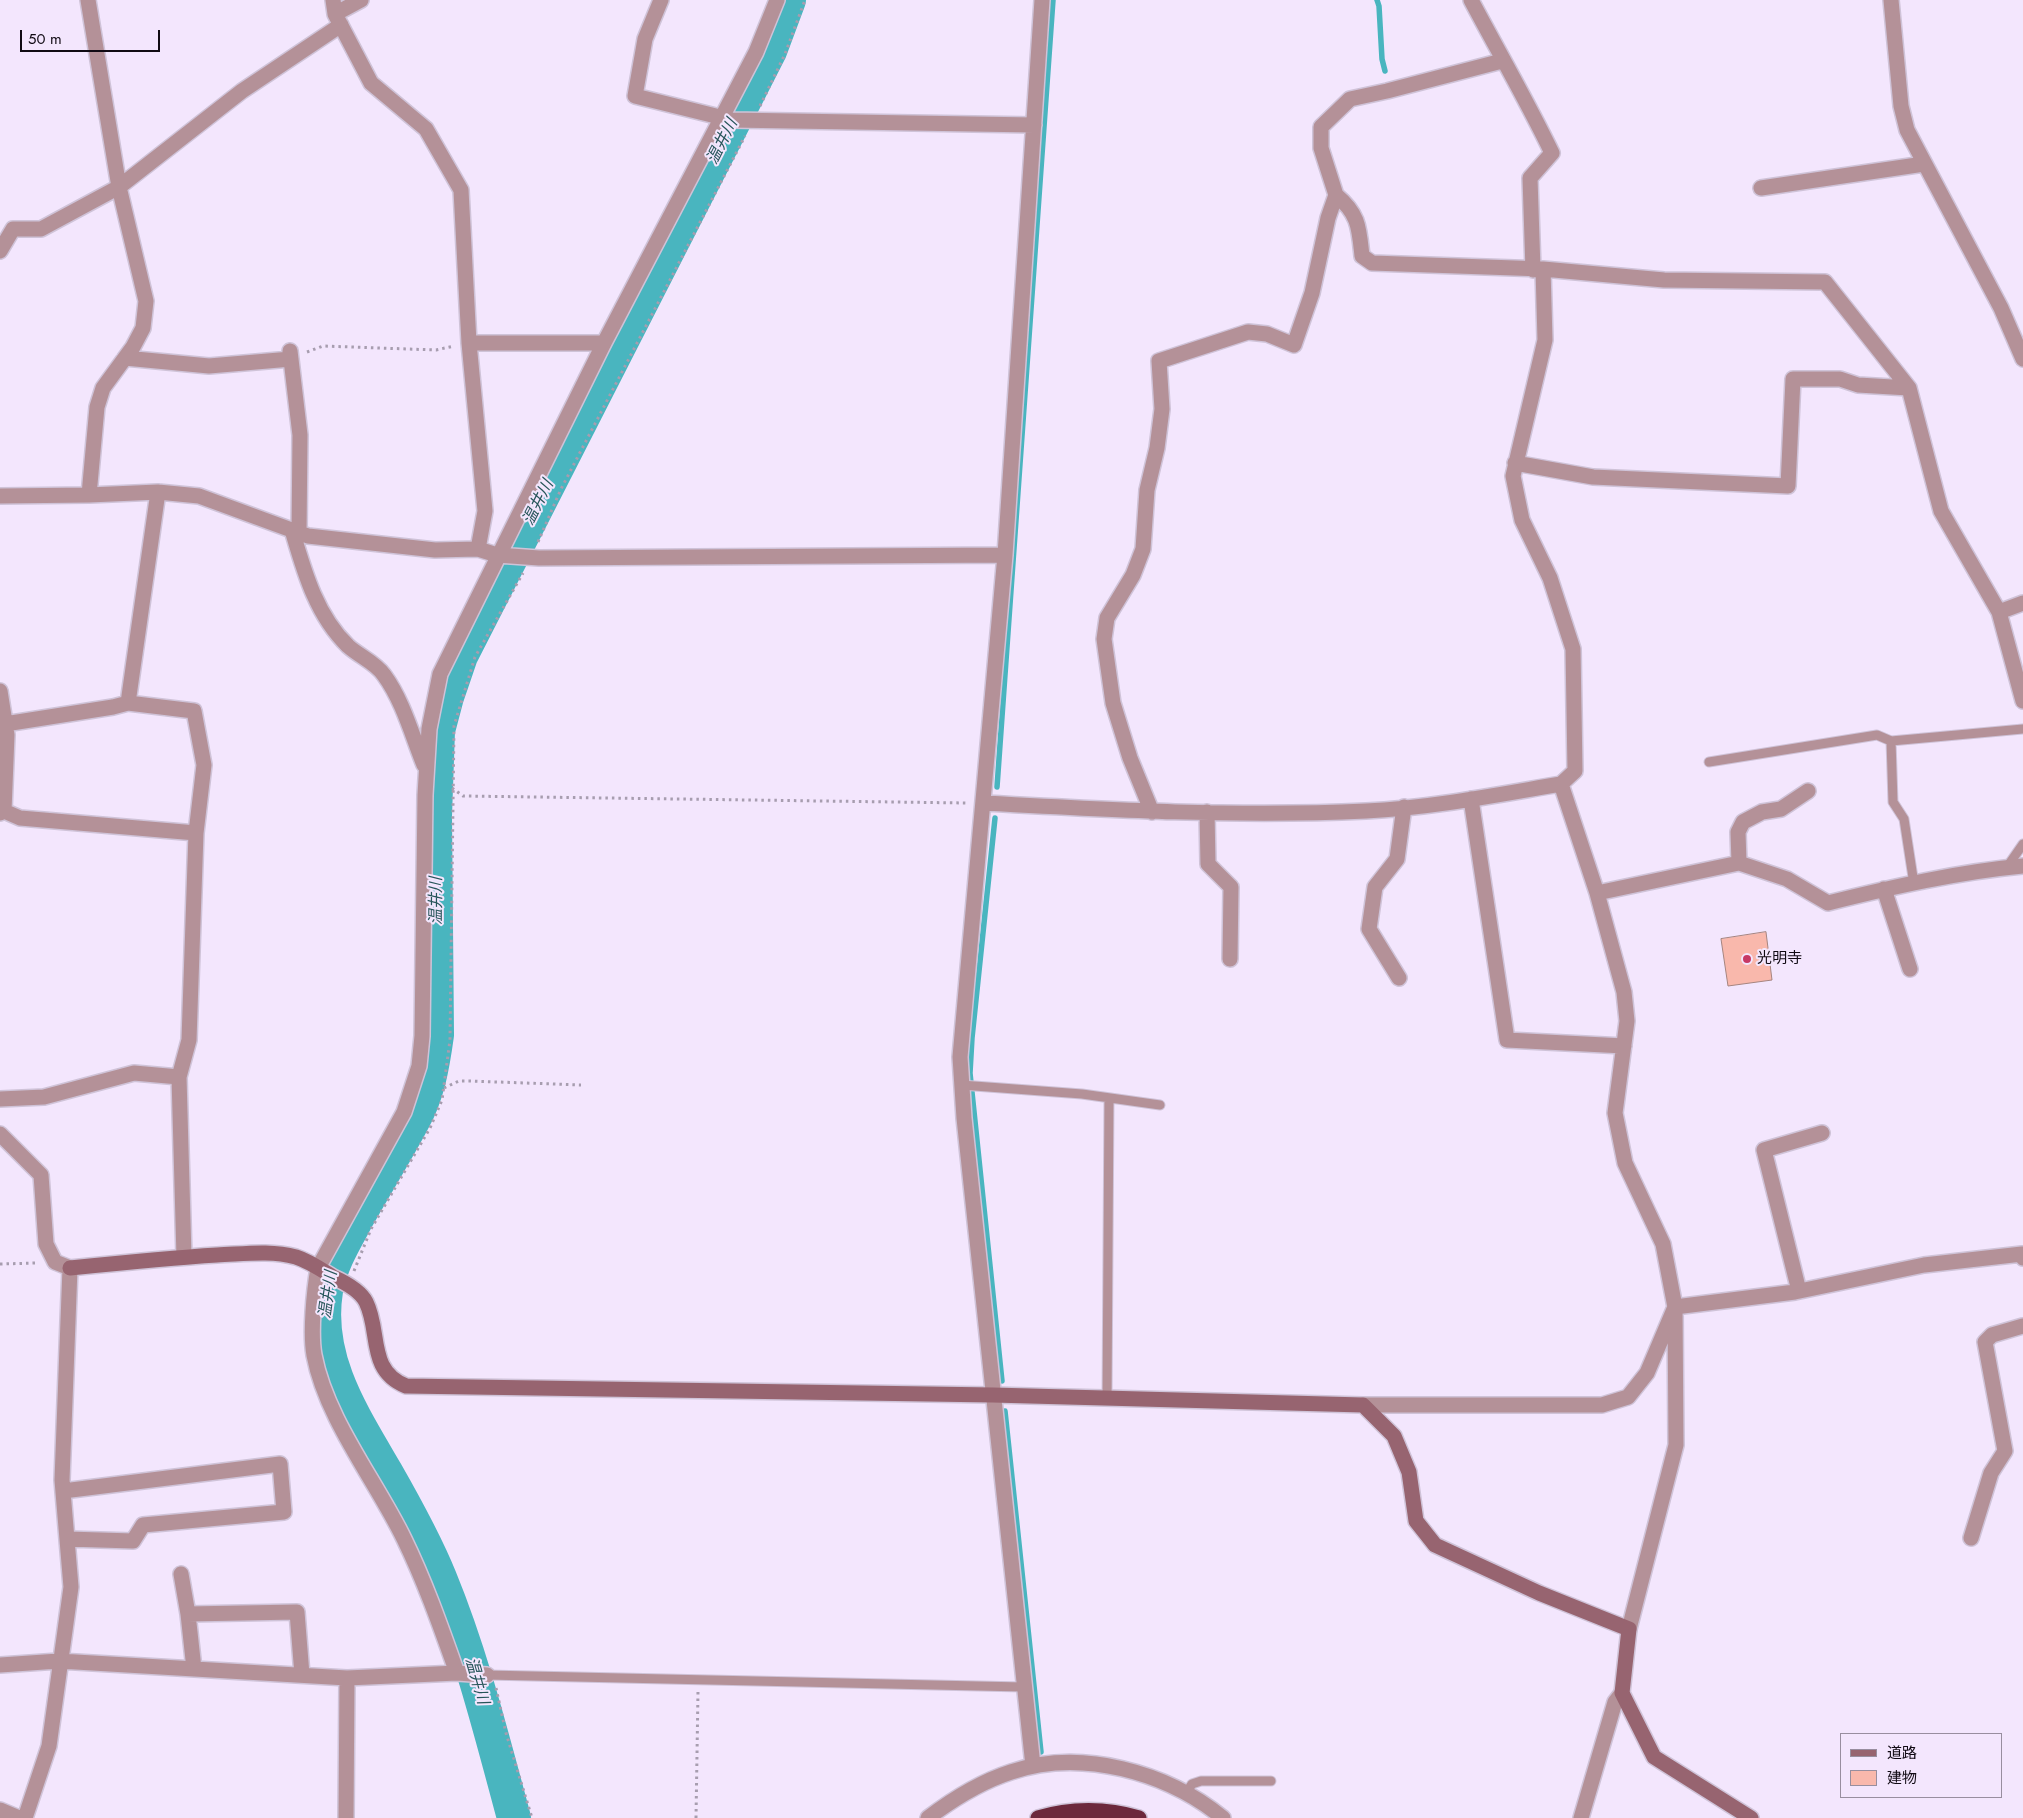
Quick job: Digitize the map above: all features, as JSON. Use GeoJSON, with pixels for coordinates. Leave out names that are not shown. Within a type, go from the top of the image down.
{"type":"FeatureCollection","features":[{"type":"Feature","properties":{"kind":"highway"},"geometry":{"type":"LineString","coordinates":[[1038,1818],[1063,1812],[1087,1811],[1109,1812],[1139,1818]]}},
{"type":"Feature","properties":{"kind":"street"},"geometry":{"type":"LineString","coordinates":[[88,0],[119,187],[146,301],[143,328],[126,358],[103,388],[97,407],[89,495]]}},
{"type":"Feature","properties":{"kind":"street"},"geometry":{"type":"LineString","coordinates":[[0,251],[7,227],[41,229],[119,187],[336,13],[361,0]]}},
{"type":"Feature","properties":{"kind":"street"},"geometry":{"type":"LineString","coordinates":[[661,0],[645,39],[635,96],[720,119],[1034,125]]}},
{"type":"Feature","properties":{"kind":"street"},"geometry":{"type":"LineString","coordinates":[[461,1674],[404,1539],[323,1389],[314,1353],[314,1287],[404,1112],[419,1066],[422,1036],[429,729],[440,674],[604,343],[756,52],[777,0]]}},
{"type":"Feature","properties":{"kind":"street"},"geometry":{"type":"LineString","coordinates":[[1033,1766],[1023,1687],[961,1085],[960,1057],[1005,555],[1042,0]]}},
{"type":"Feature","properties":{"kind":"street"},"geometry":{"type":"LineString","coordinates":[[984,803],[1152,812],[1367,811],[1471,799],[1561,784],[1575,771],[1573,649],[1550,578],[1522,520],[1513,476],[1545,340],[1530,178],[1552,153],[1531,108],[1502,61],[1471,0]]}},
{"type":"Feature","properties":{"kind":"street"},"geometry":{"type":"LineString","coordinates":[[1890,0],[1902,106],[1907,130],[1966,239],[2023,359]]}},
{"type":"Feature","properties":{"kind":"street"},"geometry":{"type":"LineString","coordinates":[[336,13],[371,83],[426,129],[461,190],[469,343],[485,511],[478,549]]}},
{"type":"Feature","properties":{"kind":"street"},"geometry":{"type":"LineString","coordinates":[[1502,61],[1387,91],[1350,98],[1321,127],[1322,148],[1336,195],[1350,206],[1358,224],[1362,256],[1372,263],[1538,270],[1664,280],[1825,282],[1909,388],[1941,511],[1999,612],[2023,701]]}},
{"type":"Feature","properties":{"kind":"street"},"geometry":{"type":"LineString","coordinates":[[1760,188],[1924,164]]}},
{"type":"Feature","properties":{"kind":"street"},"geometry":{"type":"LineString","coordinates":[[1152,812],[1130,758],[1113,703],[1104,639],[1108,618],[1133,575],[1143,550],[1147,490],[1157,448],[1162,409],[1159,360],[1248,332],[1267,334],[1294,345],[1312,293],[1328,218],[1336,195]]}},
{"type":"Feature","properties":{"kind":"street"},"geometry":{"type":"LineString","coordinates":[[469,343],[604,343]]}},
{"type":"Feature","properties":{"kind":"street"},"geometry":{"type":"LineString","coordinates":[[126,358],[209,366],[290,355],[300,435],[295,532],[307,580],[326,617],[348,645],[383,672],[396,693],[427,772]]}},
{"type":"Feature","properties":{"kind":"street"},"geometry":{"type":"LineString","coordinates":[[1515,463],[1593,477],[1788,486],[1792,379],[1840,379],[1858,385],[1909,388]]}},
{"type":"Feature","properties":{"kind":"street"},"geometry":{"type":"LineString","coordinates":[[0,496],[158,492],[199,496],[308,536],[435,550],[478,549],[500,555],[528,557],[1005,555]]}},
{"type":"Feature","properties":{"kind":"street"},"geometry":{"type":"LineString","coordinates":[[128,703],[158,492]]}},
{"type":"Feature","properties":{"kind":"street"},"geometry":{"type":"LineString","coordinates":[[1999,612],[2023,603]]}},
{"type":"Feature","properties":{"kind":"street"},"geometry":{"type":"LineString","coordinates":[[0,692],[7,735],[2,812],[20,818],[196,833]]}},
{"type":"Feature","properties":{"kind":"street"},"geometry":{"type":"LineString","coordinates":[[5,724],[128,703],[194,711],[204,765],[196,833],[189,1040],[179,1076],[184,1257]]}},
{"type":"Feature","properties":{"kind":"street"},"geometry":{"type":"LineString","coordinates":[[1561,784],[1597,893],[1624,992],[1627,1021],[1615,1113],[1625,1163],[1663,1244],[1675,1307],[1676,1445],[1629,1629],[1622,1693],[1615,1702],[1581,1818]]}},
{"type":"Feature","properties":{"kind":"street"},"geometry":{"type":"LineString","coordinates":[[1739,863],[1738,832],[1743,822],[1762,812],[1781,809],[1808,791]]}},
{"type":"Feature","properties":{"kind":"street"},"geometry":{"type":"LineString","coordinates":[[1471,799],[1507,1040],[1624,1046]]}},
{"type":"Feature","properties":{"kind":"street"},"geometry":{"type":"LineString","coordinates":[[1399,978],[1370,929],[1376,887],[1397,859],[1404,807]]}},
{"type":"Feature","properties":{"kind":"street"},"geometry":{"type":"LineString","coordinates":[[1207,812],[1208,864],[1231,887],[1230,959]]}},
{"type":"Feature","properties":{"kind":"street"},"geometry":{"type":"LineString","coordinates":[[1597,893],[1739,863],[1787,880],[1828,902],[1884,889],[2023,866]]}},
{"type":"Feature","properties":{"kind":"street"},"geometry":{"type":"LineString","coordinates":[[1884,889],[1910,969]]}},
{"type":"Feature","properties":{"kind":"street"},"geometry":{"type":"LineString","coordinates":[[0,1099],[44,1097],[134,1073],[179,1076]]}},
{"type":"Feature","properties":{"kind":"street"},"geometry":{"type":"LineString","coordinates":[[1799,1291],[1764,1150],[1822,1132]]}},
{"type":"Feature","properties":{"kind":"street"},"geometry":{"type":"LineString","coordinates":[[0,1134],[40,1176],[46,1244],[55,1262],[70,1268],[184,1257],[273,1252],[298,1258],[347,1284],[360,1294],[366,1302],[378,1357],[385,1371],[395,1381],[406,1386],[994,1395],[1363,1405],[1602,1405],[1628,1397],[1647,1373],[1675,1307]]}},
{"type":"Feature","properties":{"kind":"street"},"geometry":{"type":"LineString","coordinates":[[1675,1307],[1799,1291],[1924,1265],[2023,1256]]}},
{"type":"Feature","properties":{"kind":"street"},"geometry":{"type":"LineString","coordinates":[[25,1818],[49,1746],[59,1661],[72,1587],[63,1491],[70,1268]]}},
{"type":"Feature","properties":{"kind":"street"},"geometry":{"type":"LineString","coordinates":[[1971,1538],[1991,1473],[2005,1451],[1985,1342],[1992,1335],[2023,1326]]}},
{"type":"Feature","properties":{"kind":"street"},"geometry":{"type":"LineString","coordinates":[[1363,1405],[1394,1436],[1409,1472],[1416,1521],[1435,1545],[1539,1593],[1629,1629]]}},
{"type":"Feature","properties":{"kind":"street"},"geometry":{"type":"LineString","coordinates":[[63,1491],[280,1464],[284,1512],[143,1525],[133,1540],[67,1539]]}},
{"type":"Feature","properties":{"kind":"street"},"geometry":{"type":"LineString","coordinates":[[181,1574],[188,1614],[194,1669]]}},
{"type":"Feature","properties":{"kind":"street"},"geometry":{"type":"LineString","coordinates":[[188,1614],[297,1612],[302,1675]]}},
{"type":"Feature","properties":{"kind":"street"},"geometry":{"type":"LineString","coordinates":[[0,1664],[59,1661],[347,1678],[461,1674],[490,1675]]}},
{"type":"Feature","properties":{"kind":"street"},"geometry":{"type":"LineString","coordinates":[[346,1818],[347,1678]]}},
{"type":"Feature","properties":{"kind":"street"},"geometry":{"type":"LineString","coordinates":[[1622,1693],[1654,1757],[1751,1818]]}},
{"type":"Feature","properties":{"kind":"street"},"geometry":{"type":"LineString","coordinates":[[928,1818],[975,1787],[1011,1772],[1033,1766],[1068,1763],[1128,1770],[1187,1792],[1223,1818]]}},
{"type":"Feature","properties":{"kind":"street"},"geometry":{"type":"LineString","coordinates":[[0,1810],[19,1818]]}},
{"type":"Feature","properties":{"kind":"lane"},"geometry":{"type":"LineString","coordinates":[[1709,762],[1878,735],[1891,741],[2023,728]]}},
{"type":"Feature","properties":{"kind":"lane"},"geometry":{"type":"LineString","coordinates":[[1891,741],[1893,802],[1904,819],[1914,884]]}},
{"type":"Feature","properties":{"kind":"lane"},"geometry":{"type":"LineString","coordinates":[[2008,868],[2023,844]]}},
{"type":"Feature","properties":{"kind":"lane"},"geometry":{"type":"LineString","coordinates":[[961,1085],[1109,1098],[1160,1105]]}},
{"type":"Feature","properties":{"kind":"lane"},"geometry":{"type":"LineString","coordinates":[[1107,1398],[1109,1098]]}},
{"type":"Feature","properties":{"kind":"lane"},"geometry":{"type":"LineString","coordinates":[[490,1675],[1023,1687]]}},
{"type":"Feature","properties":{"kind":"lane"},"geometry":{"type":"LineString","coordinates":[[1187,1792],[1192,1784],[1201,1781],[1271,1781]]}},
{"type":"Feature","properties":{"kind":"path"},"geometry":{"type":"LineString","coordinates":[[347,1284],[371,1229],[436,1115],[444,1088],[450,1040],[454,726],[475,656],[753,120],[785,54],[805,0]]}},
{"type":"Feature","properties":{"kind":"path"},"geometry":{"type":"LineString","coordinates":[[290,355],[323,346],[436,350],[469,343]]}},
{"type":"Feature","properties":{"kind":"path"},"geometry":{"type":"LineString","coordinates":[[452,788],[463,796],[984,803]]}},
{"type":"Feature","properties":{"kind":"path"},"geometry":{"type":"LineString","coordinates":[[444,1088],[459,1081],[581,1084]]}},
{"type":"Feature","properties":{"kind":"path"},"geometry":{"type":"LineString","coordinates":[[0,1264],[55,1262]]}},
{"type":"Feature","properties":{"kind":"path"},"geometry":{"type":"LineString","coordinates":[[490,1675],[532,1818]]}},
{"type":"Feature","properties":{"kind":"path"},"geometry":{"type":"LineString","coordinates":[[696,1818],[698,1680]]}},
{"type":"Feature","properties":{"kind":"building","name":"光明寺"},"geometry":{"type":"Polygon","coordinates":[[[1766,932],[1772,980],[1728,986],[1721,939],[1766,932]]]}},
{"type":"Feature","properties":{"kind":"waterway","name":"温井川"},"geometry":{"type":"LineString","coordinates":[[514,1818],[472,1667],[440,1578],[415,1524],[350,1408],[331,1363],[326,1340],[324,1316],[326,1291],[331,1271],[343,1244],[423,1101],[432,1068],[437,1035],[435,816],[438,731],[461,656],[770,51],[789,0]]}},
{"type":"Feature","properties":{"kind":"waterway"},"geometry":{"type":"LineString","coordinates":[[997,787],[1053,0]]}},
{"type":"Feature","properties":{"kind":"waterway"},"geometry":{"type":"LineString","coordinates":[[1377,0],[1382,59],[1385,71]]}},
{"type":"Feature","properties":{"kind":"waterway"},"geometry":{"type":"LineString","coordinates":[[995,818],[970,1073],[1002,1381]]}},
{"type":"Feature","properties":{"kind":"waterway"},"geometry":{"type":"LineString","coordinates":[[1005,1411],[1041,1752]]}},
{"type":"Feature","properties":{"kind":"place","name":"光明寺"},"geometry":{"type":"Point","coordinates":[1747,959]}}]}
